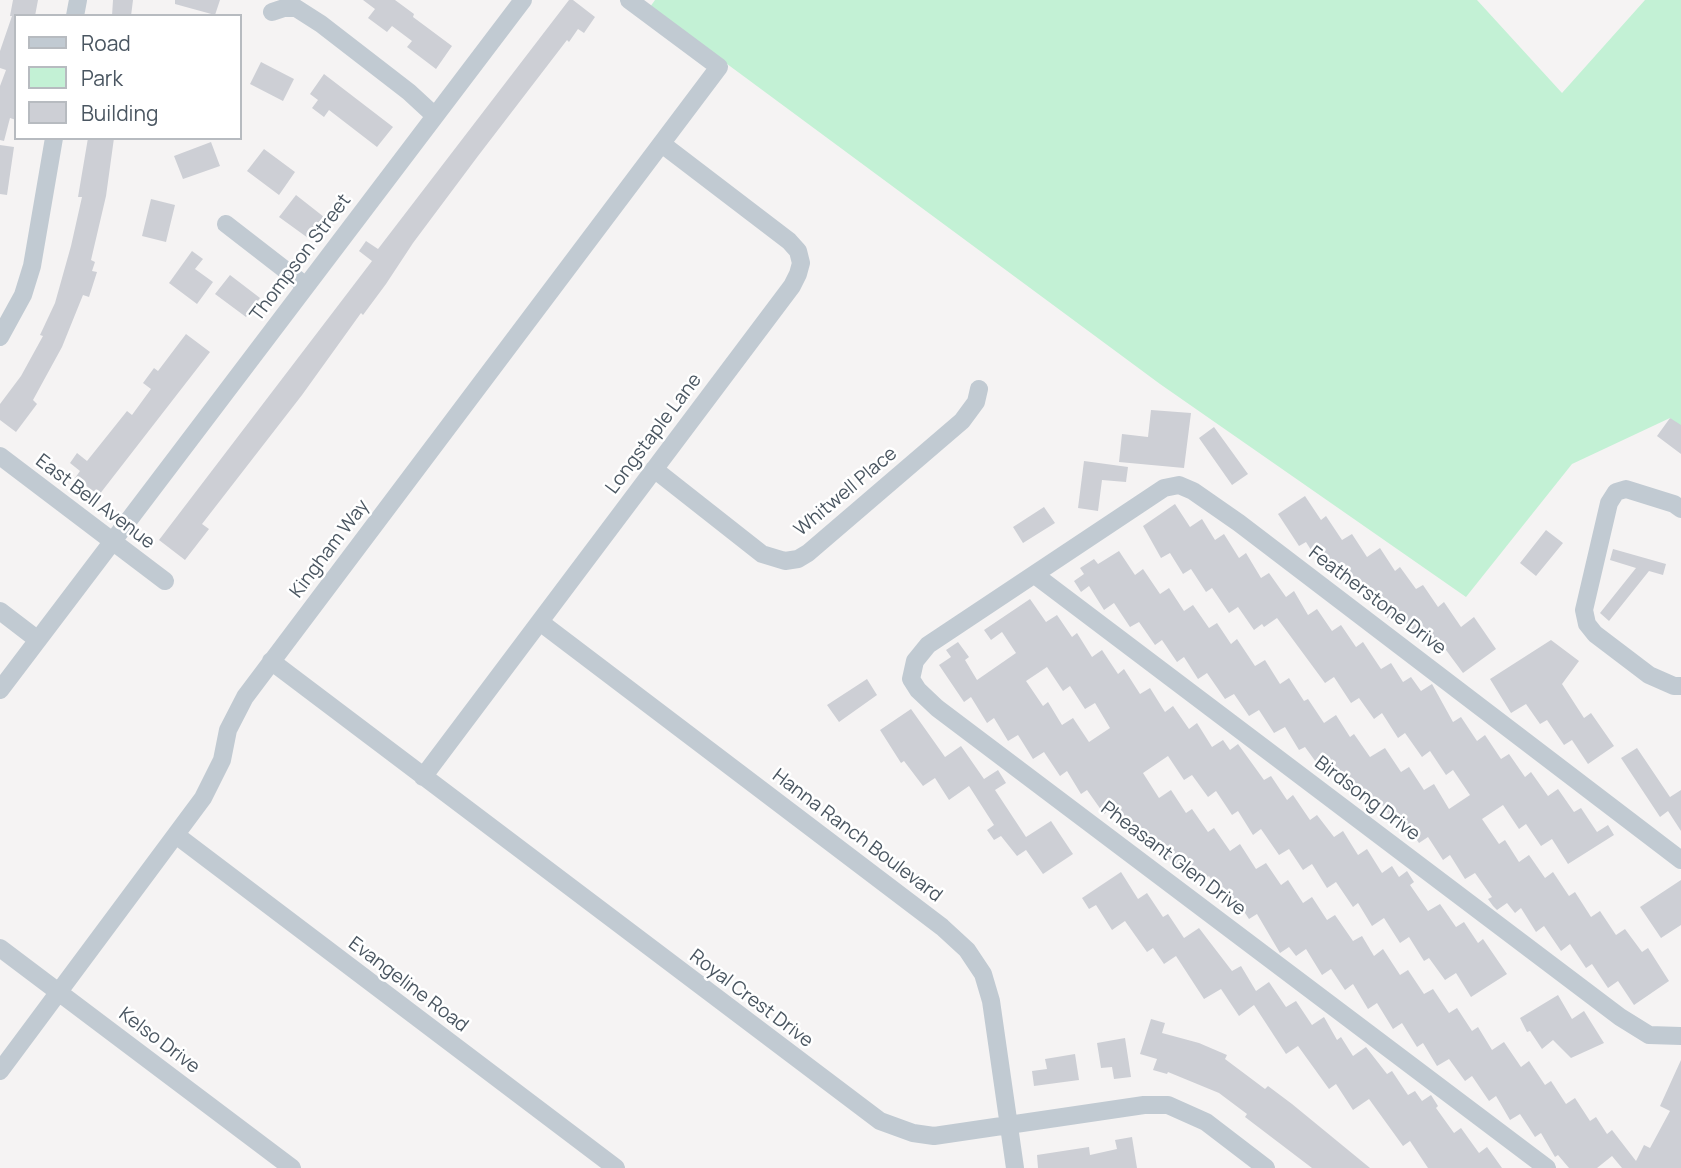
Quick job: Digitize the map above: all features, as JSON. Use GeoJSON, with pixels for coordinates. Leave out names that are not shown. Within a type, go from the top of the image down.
{"type":"FeatureCollection","features":[{"type":"Feature","properties":{"kind":"street","name":"Thompson Street"},"geometry":{"type":"LineString","coordinates":[[0,690],[523,0]]}},
{"type":"Feature","properties":{"kind":"street","name":"Kingham Way"},"geometry":{"type":"LineString","coordinates":[[0,1071],[203,798],[222,760],[228,730],[235,713],[271,662],[719,67],[629,0]]}},
{"type":"Feature","properties":{"kind":"street"},"geometry":{"type":"LineString","coordinates":[[272,12],[296,8],[409,92],[435,116]]}},
{"type":"Feature","properties":{"kind":"street"},"geometry":{"type":"LineString","coordinates":[[0,337],[23,295],[32,266],[54,140]]}},
{"type":"Feature","properties":{"kind":"street","name":"Longstaple Lane"},"geometry":{"type":"LineString","coordinates":[[423,777],[792,286],[801,263],[798,251],[789,241],[662,144]]}},
{"type":"Feature","properties":{"kind":"street"},"geometry":{"type":"LineString","coordinates":[[226,224],[306,286]]}},
{"type":"Feature","properties":{"kind":"street","name":"Whitwell Place"},"geometry":{"type":"LineString","coordinates":[[654,469],[762,554],[785,561],[798,559],[962,421],[976,402],[979,389]]}},
{"type":"Feature","properties":{"kind":"street","name":"East Bell Avenue"},"geometry":{"type":"LineString","coordinates":[[0,456],[165,581]]}},
{"type":"Feature","properties":{"kind":"street","name":"Featherstone Drive"},"geometry":{"type":"LineString","coordinates":[[1035,575],[1164,488],[1180,485],[1193,491],[1250,531],[1681,860]]}},
{"type":"Feature","properties":{"kind":"street"},"geometry":{"type":"LineString","coordinates":[[1677,507],[1626,489],[1616,492],[1609,503],[1584,610],[1587,624],[1595,634],[1649,675],[1674,687],[1681,686]]}},
{"type":"Feature","properties":{"kind":"street","name":"Birdsong Drive"},"geometry":{"type":"LineString","coordinates":[[1035,575],[1620,1017],[1649,1035],[1681,1036]]}},
{"type":"Feature","properties":{"kind":"street","name":"Pheasant Glen Drive"},"geometry":{"type":"LineString","coordinates":[[1035,575],[928,645],[915,662],[911,679],[918,690],[937,708],[1547,1168]]}},
{"type":"Feature","properties":{"kind":"street"},"geometry":{"type":"LineString","coordinates":[[0,611],[38,640]]}},
{"type":"Feature","properties":{"kind":"street","name":"Hanna Ranch Boulevard"},"geometry":{"type":"LineString","coordinates":[[540,622],[942,927],[967,950],[983,974],[991,1001],[1015,1168]]}},
{"type":"Feature","properties":{"kind":"street","name":"Royal Crest Drive"},"geometry":{"type":"LineString","coordinates":[[271,662],[880,1121],[898,1129],[934,1136],[1144,1105],[1168,1105],[1206,1122],[1266,1168]]}},
{"type":"Feature","properties":{"kind":"street","name":"Evangeline Road"},"geometry":{"type":"LineString","coordinates":[[176,835],[616,1168]]}},
{"type":"Feature","properties":{"kind":"street","name":"Kelso Drive"},"geometry":{"type":"LineString","coordinates":[[0,948],[292,1168]]}},
{"type":"Feature","properties":{"kind":"green space"},"geometry":{"type":"Polygon","coordinates":[[[655,0],[1477,0],[1562,93],[1645,0],[1681,0],[1681,428],[1670,418],[1572,464],[1466,597],[1160,384],[650,7],[655,0]]]}},
{"type":"Feature","properties":{"kind":"building"},"geometry":{"type":"Polygon","coordinates":[[[13,0],[38,0],[35,14],[14,14],[14,119],[10,118],[4,141],[0,140],[0,86],[6,70],[0,68],[0,51],[13,0]]]}},
{"type":"Feature","properties":{"kind":"building"},"geometry":{"type":"Polygon","coordinates":[[[113,0],[133,0],[131,14],[112,14],[113,0]]]}},
{"type":"Feature","properties":{"kind":"building"},"geometry":{"type":"Polygon","coordinates":[[[175,0],[220,0],[215,14],[175,4],[175,0]]]}},
{"type":"Feature","properties":{"kind":"building"},"geometry":{"type":"Polygon","coordinates":[[[363,0],[395,0],[452,46],[436,69],[407,47],[412,41],[392,26],[387,32],[368,18],[375,9],[363,0]]]}},
{"type":"Feature","properties":{"kind":"building"},"geometry":{"type":"Polygon","coordinates":[[[569,0],[573,0],[595,17],[584,33],[578,29],[569,42],[567,40],[478,156],[363,315],[361,313],[302,395],[202,524],[209,529],[185,560],[159,540],[372,261],[359,251],[366,241],[378,249],[569,0]]]}},
{"type":"Feature","properties":{"kind":"building"},"geometry":{"type":"Polygon","coordinates":[[[261,62],[294,79],[283,101],[250,84],[261,62]]]}},
{"type":"Feature","properties":{"kind":"building"},"geometry":{"type":"Polygon","coordinates":[[[324,74],[393,127],[377,147],[329,110],[324,117],[312,108],[318,100],[310,94],[324,74]]]}},
{"type":"Feature","properties":{"kind":"building"},"geometry":{"type":"Polygon","coordinates":[[[88,140],[114,140],[106,196],[91,260],[95,262],[92,271],[97,272],[89,297],[83,295],[62,347],[33,400],[37,404],[16,432],[0,420],[0,404],[21,376],[43,336],[40,335],[55,303],[71,246],[82,197],[78,197],[88,140]]]}},
{"type":"Feature","properties":{"kind":"building"},"geometry":{"type":"Polygon","coordinates":[[[211,142],[220,166],[183,179],[174,156],[211,142]]]}},
{"type":"Feature","properties":{"kind":"building"},"geometry":{"type":"Polygon","coordinates":[[[0,145],[14,147],[7,195],[0,194],[0,145]]]}},
{"type":"Feature","properties":{"kind":"building"},"geometry":{"type":"Polygon","coordinates":[[[264,149],[295,172],[279,195],[247,171],[264,149]]]}},
{"type":"Feature","properties":{"kind":"building"},"geometry":{"type":"Polygon","coordinates":[[[296,195],[324,217],[308,238],[279,217],[296,195]]]}},
{"type":"Feature","properties":{"kind":"building"},"geometry":{"type":"Polygon","coordinates":[[[151,199],[175,205],[166,242],[142,236],[151,199]]]}},
{"type":"Feature","properties":{"kind":"building"},"geometry":{"type":"Polygon","coordinates":[[[192,251],[203,259],[195,269],[213,282],[197,304],[169,283],[192,251]]]}},
{"type":"Feature","properties":{"kind":"building"},"geometry":{"type":"Polygon","coordinates":[[[230,275],[260,298],[246,317],[215,294],[230,275]]]}},
{"type":"Feature","properties":{"kind":"building"},"geometry":{"type":"Polygon","coordinates":[[[186,334],[210,352],[99,495],[75,478],[80,471],[70,463],[77,453],[87,461],[127,411],[132,415],[151,389],[143,383],[154,368],[158,371],[186,334]]]}},
{"type":"Feature","properties":{"kind":"building"},"geometry":{"type":"Polygon","coordinates":[[[1151,410],[1191,413],[1184,468],[1119,462],[1122,434],[1148,437],[1151,410]]]}},
{"type":"Feature","properties":{"kind":"building"},"geometry":{"type":"Polygon","coordinates":[[[1670,418],[1681,425],[1681,454],[1657,436],[1670,418]]]}},
{"type":"Feature","properties":{"kind":"building"},"geometry":{"type":"Polygon","coordinates":[[[1214,427],[1248,474],[1232,485],[1199,438],[1214,427]]]}},
{"type":"Feature","properties":{"kind":"building"},"geometry":{"type":"Polygon","coordinates":[[[1084,461],[1128,467],[1126,482],[1102,480],[1098,511],[1078,508],[1084,461]]]}},
{"type":"Feature","properties":{"kind":"building"},"geometry":{"type":"Polygon","coordinates":[[[1305,496],[1321,520],[1326,516],[1342,540],[1352,534],[1367,557],[1380,548],[1395,571],[1400,567],[1416,589],[1423,585],[1438,607],[1444,602],[1461,627],[1474,617],[1496,649],[1463,673],[1446,650],[1441,654],[1425,630],[1415,636],[1400,614],[1390,621],[1358,578],[1346,585],[1330,561],[1321,566],[1306,542],[1299,546],[1278,514],[1305,496]]]}},
{"type":"Feature","properties":{"kind":"building"},"geometry":{"type":"Polygon","coordinates":[[[1175,504],[1190,527],[1202,519],[1215,540],[1224,534],[1239,558],[1246,553],[1261,578],[1269,573],[1286,597],[1294,591],[1308,615],[1317,609],[1332,631],[1341,625],[1356,647],[1363,642],[1381,669],[1391,663],[1403,682],[1411,677],[1421,691],[1432,684],[1453,722],[1461,717],[1477,741],[1485,735],[1501,759],[1509,754],[1525,777],[1531,772],[1548,796],[1558,789],[1574,812],[1581,808],[1597,832],[1608,825],[1614,835],[1568,864],[1552,839],[1541,846],[1526,824],[1519,829],[1503,805],[1482,819],[1499,844],[1505,840],[1519,862],[1529,855],[1545,878],[1553,872],[1569,896],[1575,892],[1591,917],[1600,911],[1616,935],[1625,929],[1642,952],[1648,948],[1669,981],[1634,1005],[1618,981],[1608,988],[1592,964],[1586,968],[1570,944],[1561,951],[1544,926],[1536,932],[1521,908],[1515,913],[1507,903],[1497,910],[1488,899],[1492,897],[1475,873],[1465,879],[1450,855],[1443,860],[1428,837],[1419,843],[1402,818],[1394,823],[1379,800],[1369,806],[1353,782],[1346,787],[1330,763],[1321,769],[1305,747],[1299,750],[1285,727],[1274,733],[1259,710],[1249,716],[1234,694],[1225,699],[1207,673],[1198,679],[1184,657],[1177,662],[1162,640],[1155,645],[1139,622],[1130,627],[1114,603],[1104,610],[1089,586],[1081,592],[1074,581],[1084,574],[1080,568],[1094,559],[1098,564],[1119,551],[1135,575],[1143,569],[1160,594],[1169,588],[1184,611],[1193,605],[1209,628],[1217,623],[1231,644],[1237,639],[1255,666],[1265,660],[1280,684],[1289,678],[1304,701],[1308,699],[1324,723],[1336,715],[1350,737],[1354,734],[1370,757],[1385,748],[1401,772],[1409,767],[1424,790],[1434,784],[1449,809],[1470,795],[1453,770],[1446,775],[1430,751],[1422,757],[1405,733],[1398,738],[1382,713],[1374,719],[1359,698],[1351,703],[1334,677],[1325,683],[1277,618],[1254,630],[1238,607],[1229,613],[1212,588],[1206,592],[1191,569],[1183,574],[1170,553],[1161,558],[1143,526],[1175,504]]]}},
{"type":"Feature","properties":{"kind":"building"},"geometry":{"type":"Polygon","coordinates":[[[1044,507],[1055,523],[1023,543],[1013,527],[1044,507]]]}},
{"type":"Feature","properties":{"kind":"building"},"geometry":{"type":"Polygon","coordinates":[[[1546,530],[1563,543],[1536,576],[1520,563],[1546,530]]]}},
{"type":"Feature","properties":{"kind":"building"},"geometry":{"type":"Polygon","coordinates":[[[1613,549],[1666,564],[1663,575],[1649,571],[1609,621],[1600,613],[1636,568],[1610,560],[1613,549]]]}},
{"type":"Feature","properties":{"kind":"building"},"geometry":{"type":"Polygon","coordinates":[[[1030,599],[1046,622],[1057,615],[1072,637],[1077,633],[1092,657],[1102,650],[1118,674],[1124,669],[1140,694],[1150,688],[1165,712],[1173,706],[1189,729],[1197,723],[1212,747],[1223,740],[1230,750],[1238,744],[1264,780],[1271,776],[1287,800],[1293,795],[1310,820],[1317,815],[1334,837],[1343,831],[1358,855],[1367,849],[1382,873],[1392,866],[1399,877],[1407,871],[1414,882],[1410,885],[1428,911],[1440,904],[1456,927],[1464,922],[1478,943],[1483,939],[1507,974],[1471,997],[1456,973],[1445,980],[1429,958],[1424,961],[1409,937],[1400,943],[1384,918],[1372,926],[1358,903],[1353,907],[1336,882],[1327,888],[1312,864],[1303,870],[1289,849],[1279,855],[1261,829],[1253,835],[1238,811],[1232,815],[1216,791],[1208,797],[1192,775],[1184,780],[1168,756],[1143,773],[1159,798],[1171,790],[1186,813],[1192,809],[1208,832],[1214,828],[1230,851],[1240,844],[1256,869],[1266,863],[1281,885],[1288,880],[1303,903],[1312,897],[1327,920],[1335,915],[1353,941],[1362,936],[1374,956],[1383,949],[1400,975],[1408,970],[1424,994],[1433,989],[1449,1013],[1457,1008],[1472,1031],[1478,1027],[1492,1050],[1504,1042],[1521,1067],[1529,1061],[1545,1085],[1551,1081],[1566,1104],[1575,1098],[1590,1121],[1596,1117],[1607,1134],[1612,1130],[1636,1161],[1644,1145],[1650,1148],[1670,1111],[1660,1106],[1681,1060],[1681,1168],[1622,1168],[1612,1156],[1597,1168],[1569,1168],[1558,1155],[1555,1157],[1541,1133],[1535,1137],[1520,1114],[1510,1120],[1496,1096],[1489,1101],[1472,1076],[1465,1081],[1449,1059],[1437,1066],[1423,1043],[1417,1047],[1402,1023],[1393,1029],[1377,1003],[1368,1009],[1353,984],[1345,990],[1331,969],[1322,975],[1306,949],[1296,956],[1289,947],[1280,953],[1257,914],[1249,919],[1235,898],[1227,903],[1209,876],[1200,882],[1186,861],[1175,868],[1159,844],[1153,848],[1138,826],[1131,830],[1115,806],[1104,814],[1087,790],[1081,794],[1067,771],[1060,776],[1044,752],[1033,759],[1018,735],[1008,741],[994,718],[987,723],[971,697],[964,702],[939,665],[951,657],[946,650],[958,642],[969,657],[965,660],[977,680],[1016,653],[1002,632],[991,640],[984,630],[1030,599]],[[1047,667],[1026,681],[1043,706],[1048,702],[1062,725],[1073,718],[1089,742],[1110,728],[1095,703],[1085,709],[1070,686],[1063,691],[1047,667]]]}},
{"type":"Feature","properties":{"kind":"building"},"geometry":{"type":"Polygon","coordinates":[[[1551,640],[1579,661],[1562,684],[1584,718],[1591,713],[1614,746],[1588,764],[1572,740],[1564,745],[1547,720],[1540,724],[1526,704],[1511,713],[1490,679],[1551,640]]]}},
{"type":"Feature","properties":{"kind":"building"},"geometry":{"type":"Polygon","coordinates":[[[867,679],[877,695],[839,722],[827,705],[867,679]]]}},
{"type":"Feature","properties":{"kind":"building"},"geometry":{"type":"Polygon","coordinates":[[[911,709],[945,757],[961,746],[984,779],[998,770],[1006,783],[995,790],[1026,837],[1051,821],[1073,854],[1043,874],[1026,850],[1017,856],[1001,836],[994,840],[987,830],[994,825],[969,786],[949,800],[935,778],[923,786],[904,761],[901,763],[880,730],[911,709]]]}},
{"type":"Feature","properties":{"kind":"building"},"geometry":{"type":"Polygon","coordinates":[[[1637,748],[1670,797],[1681,790],[1681,831],[1668,811],[1660,817],[1621,758],[1637,748]]]}},
{"type":"Feature","properties":{"kind":"building"},"geometry":{"type":"Polygon","coordinates":[[[1121,872],[1138,899],[1147,893],[1163,917],[1168,914],[1184,938],[1199,928],[1232,971],[1241,966],[1256,991],[1269,982],[1286,1007],[1296,1001],[1312,1025],[1324,1017],[1337,1040],[1341,1037],[1353,1056],[1366,1047],[1387,1074],[1392,1071],[1408,1095],[1415,1091],[1422,1101],[1431,1095],[1438,1106],[1436,1108],[1454,1133],[1461,1128],[1479,1153],[1487,1147],[1502,1168],[1428,1168],[1410,1141],[1403,1146],[1369,1099],[1353,1110],[1336,1084],[1329,1089],[1298,1046],[1286,1054],[1254,1005],[1239,1016],[1221,989],[1204,999],[1176,956],[1164,964],[1153,948],[1147,952],[1125,921],[1112,930],[1096,905],[1089,909],[1082,898],[1121,872]]]}},
{"type":"Feature","properties":{"kind":"building"},"geometry":{"type":"Polygon","coordinates":[[[1681,880],[1681,925],[1661,938],[1640,907],[1681,880]]]}},
{"type":"Feature","properties":{"kind":"building"},"geometry":{"type":"Polygon","coordinates":[[[1558,995],[1572,1019],[1584,1011],[1604,1043],[1571,1058],[1553,1040],[1542,1049],[1530,1031],[1527,1032],[1520,1018],[1558,995]]]}},
{"type":"Feature","properties":{"kind":"building"},"geometry":{"type":"Polygon","coordinates":[[[1151,1019],[1165,1023],[1162,1033],[1199,1043],[1227,1055],[1225,1059],[1265,1089],[1268,1086],[1292,1104],[1370,1168],[1312,1168],[1245,1117],[1247,1114],[1219,1093],[1168,1072],[1167,1074],[1153,1070],[1157,1059],[1140,1054],[1151,1019]]]}},
{"type":"Feature","properties":{"kind":"building"},"geometry":{"type":"Polygon","coordinates":[[[1125,1038],[1131,1077],[1114,1079],[1112,1067],[1101,1068],[1097,1043],[1125,1038]]]}},
{"type":"Feature","properties":{"kind":"building"},"geometry":{"type":"Polygon","coordinates":[[[1075,1054],[1079,1080],[1034,1086],[1032,1071],[1047,1069],[1045,1059],[1075,1054]]]}},
{"type":"Feature","properties":{"kind":"building"},"geometry":{"type":"Polygon","coordinates":[[[1132,1137],[1137,1168],[1038,1168],[1037,1155],[1089,1147],[1090,1155],[1117,1149],[1115,1140],[1132,1137]]]}}]}
